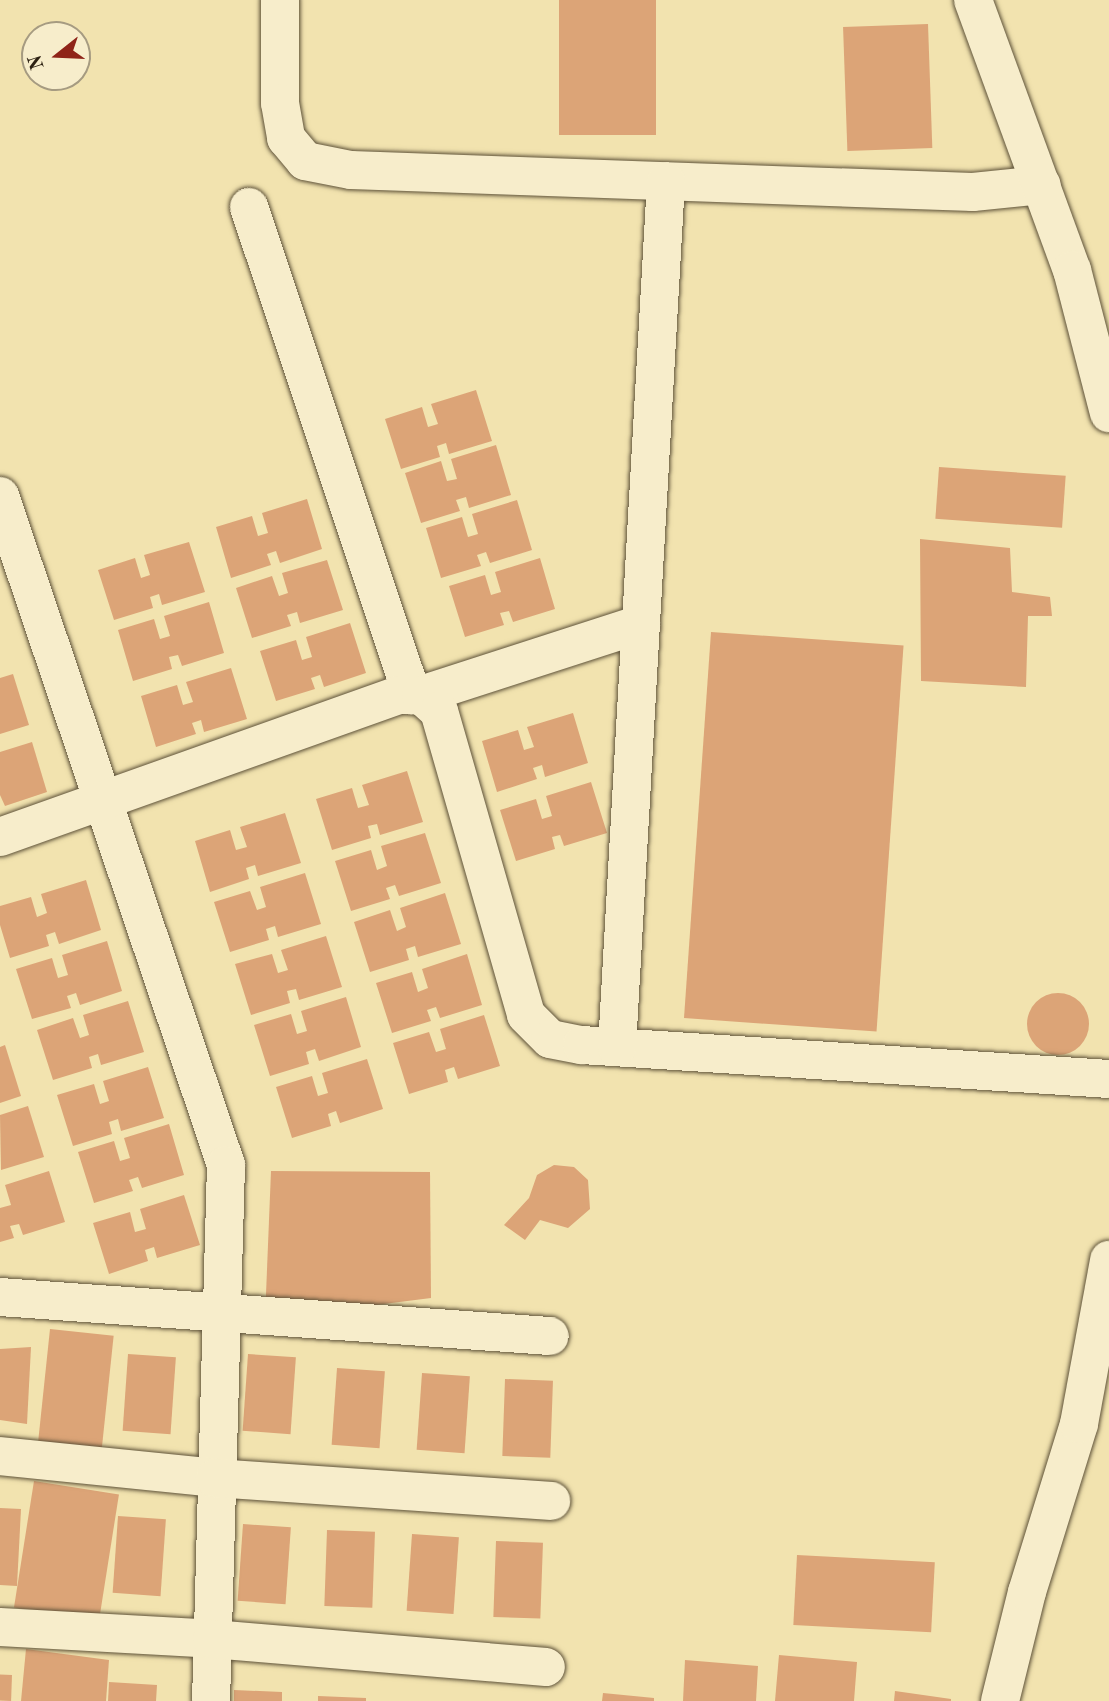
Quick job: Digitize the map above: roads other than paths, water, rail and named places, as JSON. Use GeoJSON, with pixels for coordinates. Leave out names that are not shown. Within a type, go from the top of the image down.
{"type":"FeatureCollection","features":[{"type":"Feature","properties":{"kind":"street"},"geometry":{"type":"LineString","coordinates":[[280,0],[280,103],[286,138],[305,161],[351,170],[973,192],[1042,185]]}},
{"type":"Feature","properties":{"kind":"street"},"geometry":{"type":"LineString","coordinates":[[973,0],[1072,270],[1109,411]]}},
{"type":"Feature","properties":{"kind":"street"},"geometry":{"type":"LineString","coordinates":[[617,1048],[666,181]]}},
{"type":"Feature","properties":{"kind":"street"},"geometry":{"type":"LineString","coordinates":[[249,207],[417,695],[439,712],[526,1015],[550,1039],[617,1048],[1109,1079]]}},
{"type":"Feature","properties":{"kind":"street"},"geometry":{"type":"LineString","coordinates":[[0,496],[105,800],[226,1165],[215,1478],[211,1701]]}},
{"type":"Feature","properties":{"kind":"street"},"geometry":{"type":"LineString","coordinates":[[0,838],[398,695],[417,695],[641,624]]}},
{"type":"Feature","properties":{"kind":"street"},"geometry":{"type":"LineString","coordinates":[[1000,1701],[1027,1592],[1079,1424],[1109,1260]]}},
{"type":"Feature","properties":{"kind":"street"},"geometry":{"type":"LineString","coordinates":[[0,1297],[221,1316],[550,1336]]}},
{"type":"Feature","properties":{"kind":"street"},"geometry":{"type":"LineString","coordinates":[[0,1457],[215,1478],[551,1501]]}},
{"type":"Feature","properties":{"kind":"street"},"geometry":{"type":"LineString","coordinates":[[0,1627],[212,1639],[546,1667]]}}]}
